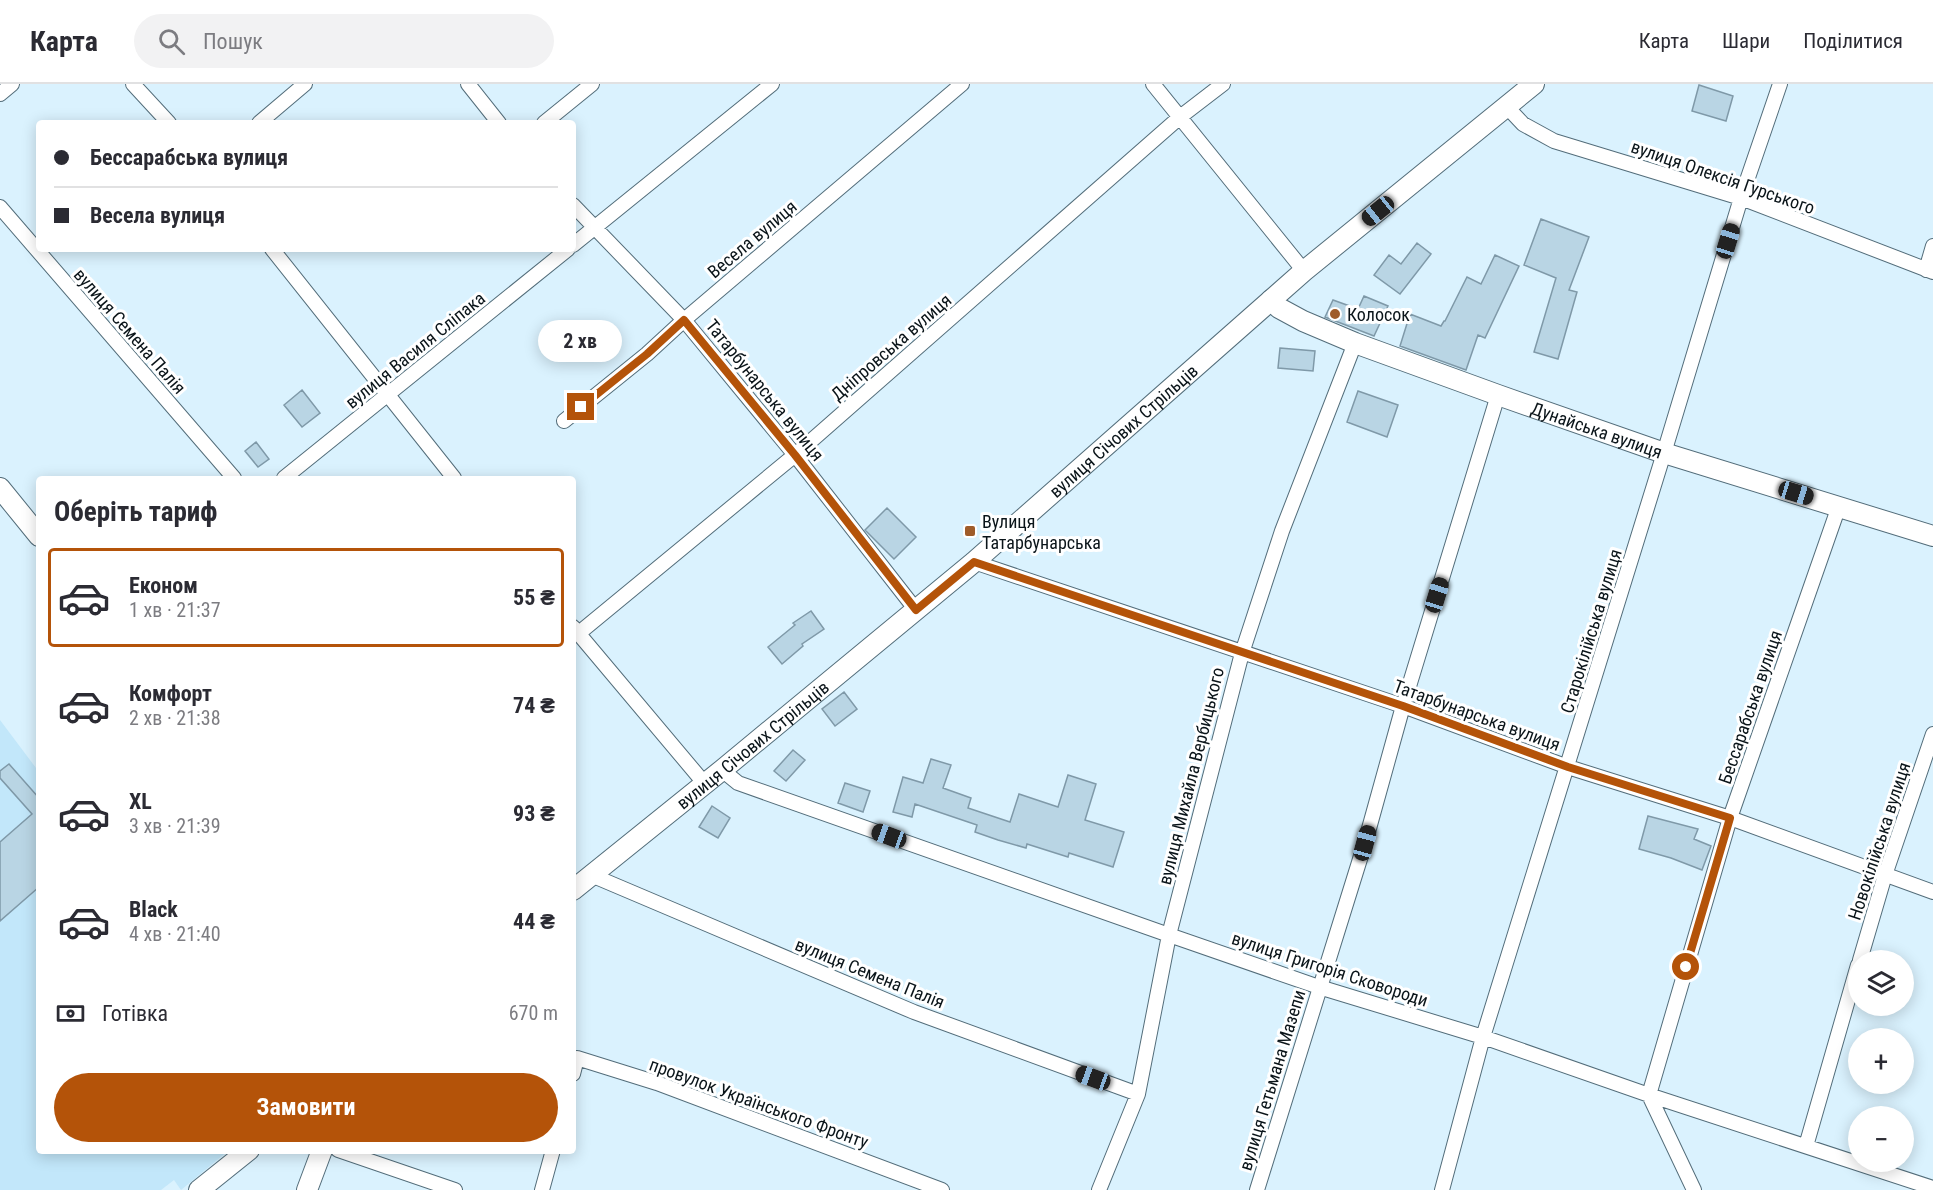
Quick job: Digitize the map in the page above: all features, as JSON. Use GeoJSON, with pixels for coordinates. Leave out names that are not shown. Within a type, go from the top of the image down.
{"type":"FeatureCollection","features":[{"type":"Feature","properties":{"kind":"main road","name":"вулиця Січових Стрільців"},"geometry":{"type":"LineString","coordinates":[[576,888],[974,562],[1304,271],[1533,84]]}},
{"type":"Feature","properties":{"kind":"main road","name":"Дунайська вулиця"},"geometry":{"type":"LineString","coordinates":[[1271,300],[1279,308],[1303,321],[1355,343],[1498,395],[1664,453],[1933,536]]}},
{"type":"Feature","properties":{"kind":"main road"},"geometry":{"type":"LineString","coordinates":[[0,488],[36,532]]}},
{"type":"Feature","properties":{"kind":"main road"},"geometry":{"type":"LineString","coordinates":[[199,1190],[244,1154]]}},
{"type":"Feature","properties":{"kind":"main road"},"geometry":{"type":"LineString","coordinates":[[307,1190],[320,1154]]}},
{"type":"Feature","properties":{"kind":"street"},"geometry":{"type":"LineString","coordinates":[[0,94],[12,84]]}},
{"type":"Feature","properties":{"kind":"street"},"geometry":{"type":"LineString","coordinates":[[133,84],[165,120]]}},
{"type":"Feature","properties":{"kind":"street"},"geometry":{"type":"LineString","coordinates":[[263,120],[305,84]]}},
{"type":"Feature","properties":{"kind":"street"},"geometry":{"type":"LineString","coordinates":[[468,84],[497,120]]}},
{"type":"Feature","properties":{"kind":"street"},"geometry":{"type":"LineString","coordinates":[[548,120],[592,84]]}},
{"type":"Feature","properties":{"kind":"street"},"geometry":{"type":"LineString","coordinates":[[576,243],[772,84]]}},
{"type":"Feature","properties":{"kind":"street","name":"Весела вулиця"},"geometry":{"type":"LineString","coordinates":[[564,421],[647,354],[962,84]]}},
{"type":"Feature","properties":{"kind":"street"},"geometry":{"type":"LineString","coordinates":[[1154,84],[1304,271]]}},
{"type":"Feature","properties":{"kind":"street","name":"Дніпровська вулиця"},"geometry":{"type":"LineString","coordinates":[[576,630],[795,455],[1180,117],[1223,84]]}},
{"type":"Feature","properties":{"kind":"street","name":"Старокілійська вулиця"},"geometry":{"type":"LineString","coordinates":[[1442,1190],[1484,1037],[1741,198],[1780,84]]}},
{"type":"Feature","properties":{"kind":"street","name":"вулиця Олексія Гурського"},"geometry":{"type":"LineString","coordinates":[[1507,107],[1523,124],[1554,141],[1741,198],[1929,271]]}},
{"type":"Feature","properties":{"kind":"street","name":"вулиця Семена Палія"},"geometry":{"type":"LineString","coordinates":[[0,207],[36,249]]}},
{"type":"Feature","properties":{"kind":"street","name":"Татарбунарська вулиця"},"geometry":{"type":"LineString","coordinates":[[576,208],[684,320],[795,455],[916,610]]}},
{"type":"Feature","properties":{"kind":"street"},"geometry":{"type":"LineString","coordinates":[[1929,271],[1933,246]]}},
{"type":"Feature","properties":{"kind":"street","name":"вулиця Семена Палія"},"geometry":{"type":"LineString","coordinates":[[39,252],[232,476]]}},
{"type":"Feature","properties":{"kind":"street"},"geometry":{"type":"LineString","coordinates":[[274,252],[452,476]]}},
{"type":"Feature","properties":{"kind":"street","name":"вулиця Василя Сліпака"},"geometry":{"type":"LineString","coordinates":[[286,476],[564,252]]}},
{"type":"Feature","properties":{"kind":"street","name":"вулиця Михайла Вербицького"},"geometry":{"type":"LineString","coordinates":[[1099,1190],[1138,1094],[1169,935],[1242,652],[1282,531],[1355,343]]}},
{"type":"Feature","properties":{"kind":"street","name":"вулиця Гетьмана Мазепи"},"geometry":{"type":"LineString","coordinates":[[1257,1190],[1365,843],[1403,706],[1498,395]]}},
{"type":"Feature","properties":{"kind":"street","name":"Бессарабська вулиця"},"geometry":{"type":"LineString","coordinates":[[1649,1095],[1730,818],[1839,506]]}},
{"type":"Feature","properties":{"kind":"street","name":"Татарбунарська вулиця"},"geometry":{"type":"LineString","coordinates":[[974,562],[1403,706],[1568,767],[1730,818],[1933,892]]}},
{"type":"Feature","properties":{"kind":"street"},"geometry":{"type":"LineString","coordinates":[[576,630],[705,784]]}},
{"type":"Feature","properties":{"kind":"street","name":"Новокілійська вулиця"},"geometry":{"type":"LineString","coordinates":[[1863,950],[1885,875],[1933,734]]}},
{"type":"Feature","properties":{"kind":"street","name":"вулиця Григорія Сковороди"},"geometry":{"type":"LineString","coordinates":[[722,770],[738,783],[1319,987],[1484,1037],[1649,1095],[1933,1188]]}},
{"type":"Feature","properties":{"kind":"street","name":"вулиця Семена Палія"},"geometry":{"type":"LineString","coordinates":[[591,875],[914,1012],[1138,1094]]}},
{"type":"Feature","properties":{"kind":"street"},"geometry":{"type":"LineString","coordinates":[[1806,1146],[1848,1000]]}},
{"type":"Feature","properties":{"kind":"street","name":"провулок Українського Фронту"},"geometry":{"type":"LineString","coordinates":[[576,1062],[577,1058],[634,1076],[942,1190]]}},
{"type":"Feature","properties":{"kind":"street"},"geometry":{"type":"LineString","coordinates":[[1649,1095],[1694,1190]]}},
{"type":"Feature","properties":{"kind":"street"},"geometry":{"type":"LineString","coordinates":[[350,1154],[455,1190]]}},
{"type":"Feature","properties":{"kind":"street"},"geometry":{"type":"LineString","coordinates":[[542,1190],[552,1154]]}},
{"type":"Feature","properties":{"kind":"shaded area"},"geometry":{"type":"Polygon","coordinates":[[[0,720],[36,768],[36,1154],[224,1154],[181,1190],[174,1180],[161,1190],[0,1190],[0,720]]]}},
{"type":"Feature","properties":{"kind":"building"},"geometry":{"type":"Polygon","coordinates":[[[1699,85],[1733,96],[1726,121],[1692,111],[1699,85]]]}},
{"type":"Feature","properties":{"kind":"building"},"geometry":{"type":"Polygon","coordinates":[[[1541,219],[1589,237],[1569,290],[1577,292],[1558,359],[1534,352],[1556,278],[1524,265],[1541,219]]]}},
{"type":"Feature","properties":{"kind":"building"},"geometry":{"type":"Polygon","coordinates":[[[1417,243],[1431,254],[1400,294],[1374,275],[1389,255],[1401,264],[1417,243]]]}},
{"type":"Feature","properties":{"kind":"building"},"geometry":{"type":"Polygon","coordinates":[[[1495,255],[1519,266],[1485,338],[1478,335],[1466,370],[1400,346],[1410,314],[1441,326],[1467,277],[1481,284],[1495,255]]]}},
{"type":"Feature","properties":{"kind":"building"},"geometry":{"type":"Polygon","coordinates":[[[1364,296],[1388,306],[1374,336],[1325,317],[1333,300],[1358,309],[1364,296]]]}},
{"type":"Feature","properties":{"kind":"building"},"geometry":{"type":"Polygon","coordinates":[[[1280,348],[1315,351],[1313,371],[1278,368],[1280,348]]]}},
{"type":"Feature","properties":{"kind":"building"},"geometry":{"type":"Polygon","coordinates":[[[302,390],[320,413],[302,427],[284,405],[302,390]]]}},
{"type":"Feature","properties":{"kind":"building"},"geometry":{"type":"Polygon","coordinates":[[[1358,391],[1398,405],[1387,437],[1347,422],[1358,391]]]}},
{"type":"Feature","properties":{"kind":"building"},"geometry":{"type":"Polygon","coordinates":[[[256,442],[269,459],[258,467],[245,451],[256,442]]]}},
{"type":"Feature","properties":{"kind":"building"},"geometry":{"type":"Polygon","coordinates":[[[887,508],[916,537],[894,559],[865,530],[887,508]]]}},
{"type":"Feature","properties":{"kind":"building"},"geometry":{"type":"Polygon","coordinates":[[[811,611],[824,629],[802,644],[803,646],[782,664],[768,647],[795,625],[793,623],[811,611]]]}},
{"type":"Feature","properties":{"kind":"building"},"geometry":{"type":"Polygon","coordinates":[[[844,692],[857,709],[835,726],[822,709],[844,692]]]}},
{"type":"Feature","properties":{"kind":"building"},"geometry":{"type":"Polygon","coordinates":[[[793,750],[805,760],[786,781],[774,771],[793,750]]]}},
{"type":"Feature","properties":{"kind":"building"},"geometry":{"type":"Polygon","coordinates":[[[931,759],[951,765],[943,788],[971,798],[968,808],[1010,822],[1019,794],[1058,807],[1068,775],[1096,784],[1085,820],[1124,832],[1113,867],[1069,853],[1068,857],[1027,844],[1026,848],[998,840],[975,832],[977,825],[915,804],[912,817],[893,812],[903,777],[923,783],[931,759]]]}},
{"type":"Feature","properties":{"kind":"building"},"geometry":{"type":"Polygon","coordinates":[[[9,764],[36,795],[36,890],[0,921],[0,842],[32,814],[0,778],[0,771],[9,764]]]}},
{"type":"Feature","properties":{"kind":"building"},"geometry":{"type":"Polygon","coordinates":[[[845,783],[870,791],[863,812],[838,803],[845,783]]]}},
{"type":"Feature","properties":{"kind":"building"},"geometry":{"type":"Polygon","coordinates":[[[712,806],[730,818],[718,838],[699,827],[712,806]]]}},
{"type":"Feature","properties":{"kind":"building"},"geometry":{"type":"Polygon","coordinates":[[[1648,816],[1698,829],[1694,839],[1711,846],[1702,870],[1639,849],[1648,816]]]}},
{"type":"Feature","properties":{"kind":"place","name":"Колосок"},"geometry":{"type":"Point","coordinates":[1335,314]}},
{"type":"Feature","properties":{"kind":"place","name":"Вулиця Татарбунарська"},"geometry":{"type":"Point","coordinates":[970,531]}},
{"type":"Feature","properties":{"kind":"route"},"geometry":{"type":"LineString","coordinates":[[581,407],[647,354],[684,320],[795,455],[916,610],[974,562],[1403,706],[1568,767],[1730,818],[1686,967]]}}]}
